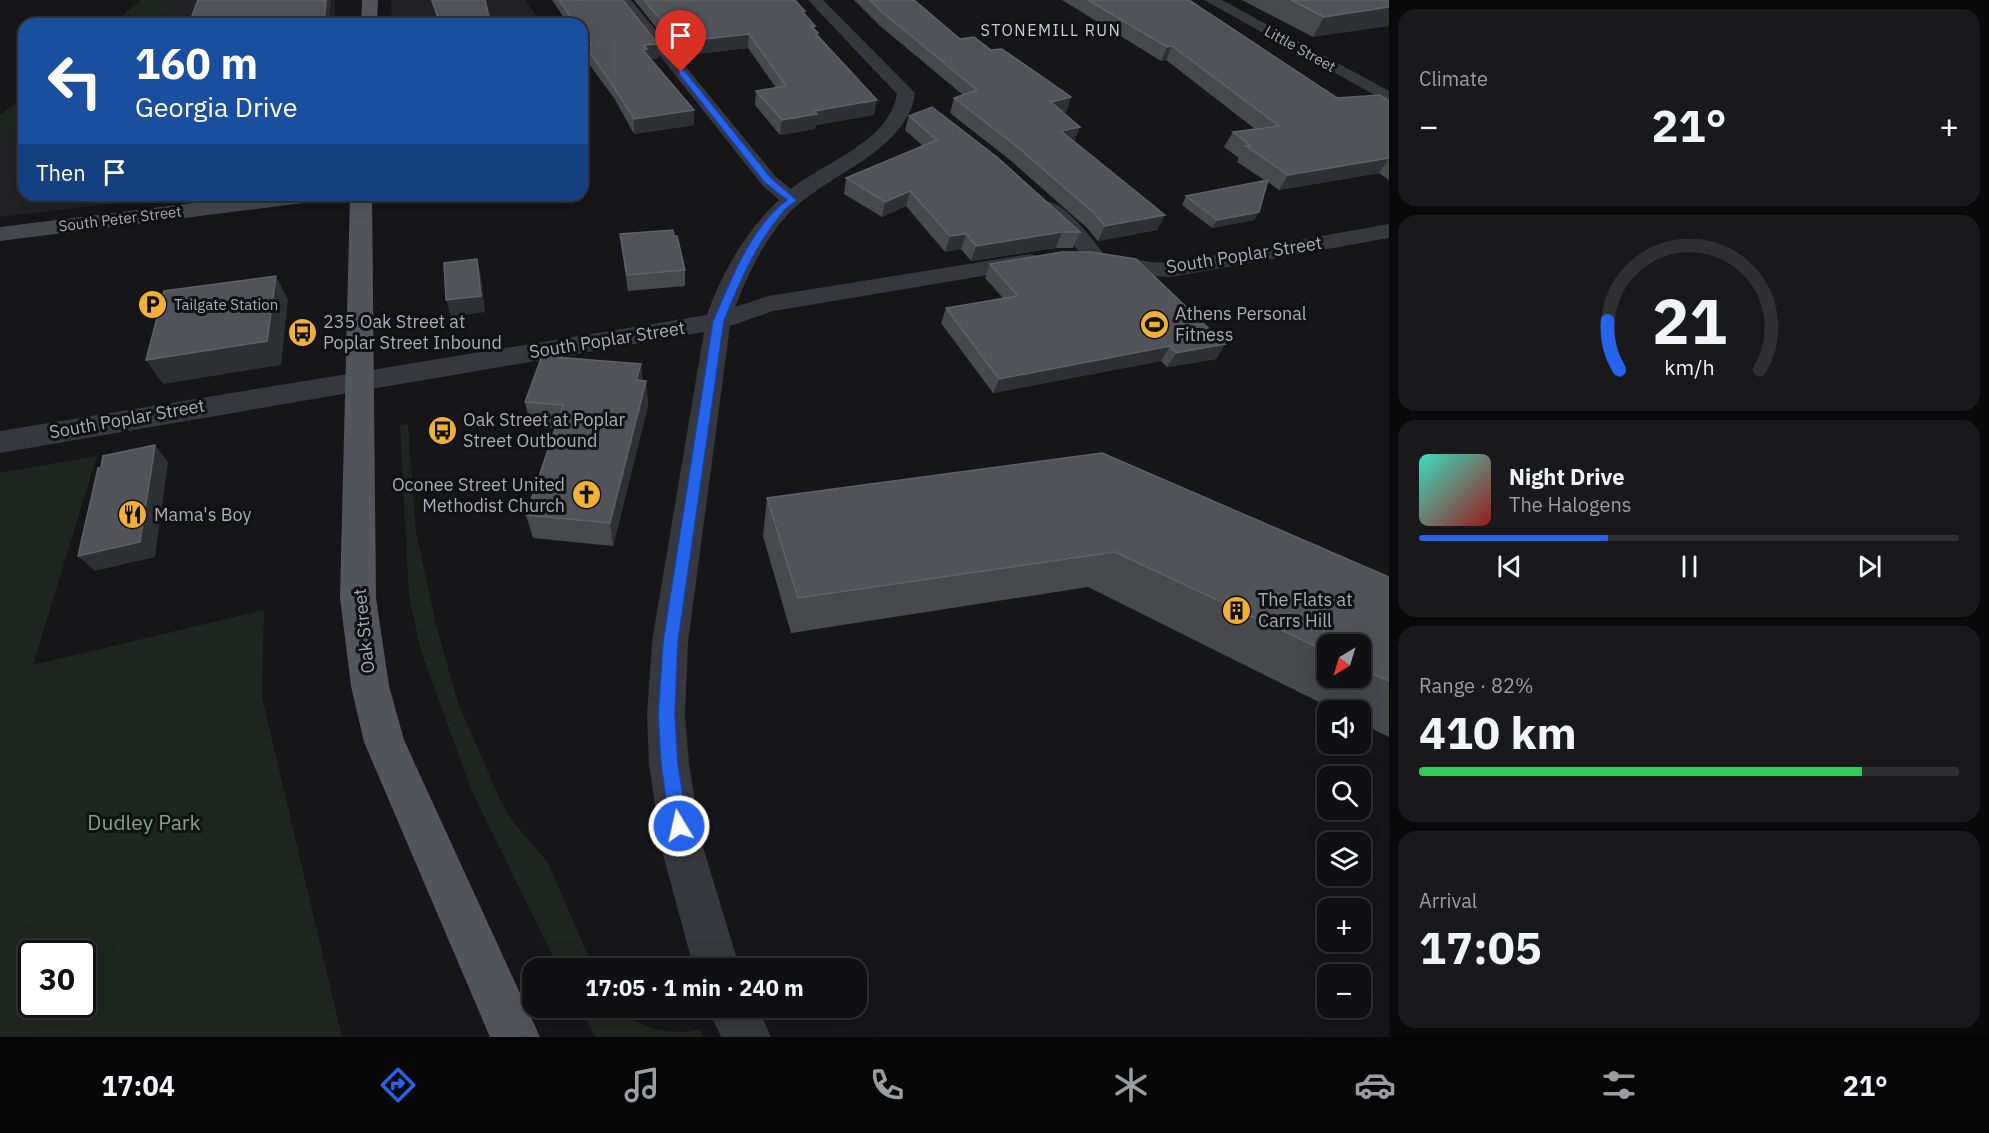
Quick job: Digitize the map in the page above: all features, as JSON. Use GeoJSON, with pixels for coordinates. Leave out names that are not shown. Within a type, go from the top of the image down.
{"type":"FeatureCollection","features":[{"type":"Feature","properties":{"kind":"main road"},"geometry":{"type":"LineString","coordinates":[[369,18],[370,0]]}},
{"type":"Feature","properties":{"kind":"main road","name":"Oak Street"},"geometry":{"type":"LineString","coordinates":[[361,201],[358,598],[370,686],[384,742],[515,1037]]}},
{"type":"Feature","properties":{"kind":"street"},"geometry":{"type":"LineString","coordinates":[[623,0],[769,181],[792,200]]}},
{"type":"Feature","properties":{"kind":"street"},"geometry":{"type":"LineString","coordinates":[[714,958],[682,847],[669,764],[666,715],[670,642],[718,321],[735,280],[758,239],[781,208],[889,131],[915,99],[815,0]]}},
{"type":"Feature","properties":{"kind":"street","name":"Little Street"},"geometry":{"type":"LineString","coordinates":[[1211,0],[1389,98]]}},
{"type":"Feature","properties":{"kind":"street"},"geometry":{"type":"LineString","coordinates":[[1032,193],[1077,234],[1095,258]]}},
{"type":"Feature","properties":{"kind":"street","name":"South Peter Street"},"geometry":{"type":"LineString","coordinates":[[0,234],[264,201]]}},
{"type":"Feature","properties":{"kind":"street","name":"South Poplar Street"},"geometry":{"type":"LineString","coordinates":[[0,442],[718,321],[769,304],[1060,256],[1095,258],[1150,269],[1172,270],[1389,231]]}},
{"type":"Feature","properties":{"kind":"street"},"geometry":{"type":"LineString","coordinates":[[737,1018],[747,1037]]}},
{"type":"Feature","properties":{"kind":"shaded area"},"geometry":{"type":"Polygon","coordinates":[[[156,0],[335,0],[335,18],[135,18],[156,0]]]}},
{"type":"Feature","properties":{"kind":"shaded area"},"geometry":{"type":"Polygon","coordinates":[[[391,0],[525,0],[538,18],[392,18],[391,0]]]}},
{"type":"Feature","properties":{"kind":"shaded area"},"geometry":{"type":"Polygon","coordinates":[[[18,118],[18,201],[135,201],[0,217],[0,134],[18,118]]]}},
{"type":"Feature","properties":{"kind":"green space"},"geometry":{"type":"Polygon","coordinates":[[[141,0],[176,0],[154,18],[119,18],[141,0]]]}},
{"type":"Feature","properties":{"kind":"green space"},"geometry":{"type":"Polygon","coordinates":[[[18,101],[18,131],[0,146],[0,115],[18,101]]]}},
{"type":"Feature","properties":{"kind":"green space"},"geometry":{"type":"Polygon","coordinates":[[[408,424],[416,531],[436,625],[458,703],[499,797],[513,822],[548,863],[589,958],[554,958],[471,789],[421,651],[409,596],[400,426],[408,424]]]}},
{"type":"Feature","properties":{"kind":"green space","name":"Dudley Park"},"geometry":{"type":"Polygon","coordinates":[[[97,456],[33,665],[264,610],[262,697],[342,1037],[0,1037],[0,473],[97,456]]]}},
{"type":"Feature","properties":{"kind":"green space"},"geometry":{"type":"Polygon","coordinates":[[[585,1018],[630,1018],[645,1026],[667,1031],[700,1029],[703,1037],[595,1037],[585,1018]]]}},
{"type":"Feature","properties":{"kind":"building"},"geometry":{"type":"Polygon","coordinates":[[[198,0],[326,0],[324,18],[191,18],[198,0]]]}},
{"type":"Feature","properties":{"kind":"building"},"geometry":{"type":"Polygon","coordinates":[[[432,0],[485,0],[490,18],[439,18],[432,0]]]}},
{"type":"Feature","properties":{"kind":"building"},"geometry":{"type":"Polygon","coordinates":[[[559,0],[623,0],[658,44],[644,45],[647,49],[643,50],[694,110],[634,119],[588,50],[588,46],[591,45],[588,41],[588,18],[572,18],[559,0]]]}},
{"type":"Feature","properties":{"kind":"building"},"geometry":{"type":"Polygon","coordinates":[[[644,0],[795,0],[815,26],[811,26],[818,33],[816,34],[877,100],[814,111],[817,114],[782,120],[756,91],[786,86],[749,34],[679,42],[644,0]]]}},
{"type":"Feature","properties":{"kind":"building"},"geometry":{"type":"Polygon","coordinates":[[[870,0],[914,0],[960,39],[974,37],[991,50],[1002,49],[1071,97],[1051,102],[1080,127],[1061,131],[1165,215],[1105,226],[1094,213],[1015,145],[954,98],[977,90],[870,0]]]}},
{"type":"Feature","properties":{"kind":"building"},"geometry":{"type":"Polygon","coordinates":[[[1088,0],[1189,0],[1337,98],[1380,95],[1389,101],[1389,158],[1288,175],[1246,146],[1251,146],[1233,132],[1279,126],[1172,46],[1167,47],[1088,0]]]}},
{"type":"Feature","properties":{"kind":"building"},"geometry":{"type":"Polygon","coordinates":[[[1291,0],[1389,0],[1389,7],[1324,17],[1291,0]]]}},
{"type":"Feature","properties":{"kind":"building"},"geometry":{"type":"Polygon","coordinates":[[[932,107],[997,157],[1080,232],[1062,232],[976,246],[966,234],[950,236],[910,191],[885,202],[846,178],[937,140],[909,116],[932,107]]]}},
{"type":"Feature","properties":{"kind":"building"},"geometry":{"type":"Polygon","coordinates":[[[1268,180],[1259,212],[1217,220],[1186,196],[1268,180]]]}},
{"type":"Feature","properties":{"kind":"building"},"geometry":{"type":"Polygon","coordinates":[[[673,230],[674,236],[677,236],[685,270],[627,275],[620,234],[673,230]]]}},
{"type":"Feature","properties":{"kind":"building"},"geometry":{"type":"Polygon","coordinates":[[[1062,252],[1091,252],[1136,259],[1225,344],[1176,353],[1170,346],[999,379],[946,308],[1018,296],[990,264],[1062,252]]]}},
{"type":"Feature","properties":{"kind":"building"},"geometry":{"type":"Polygon","coordinates":[[[477,259],[481,296],[446,300],[444,263],[477,259]]]}},
{"type":"Feature","properties":{"kind":"building"},"geometry":{"type":"Polygon","coordinates":[[[276,276],[267,341],[146,360],[164,291],[276,276]]]}},
{"type":"Feature","properties":{"kind":"building","name":"Oconee Street United Methodist Church"},"geometry":{"type":"Polygon","coordinates":[[[542,356],[641,364],[636,380],[646,381],[610,523],[526,515],[563,405],[525,402],[542,356]]]}},
{"type":"Feature","properties":{"kind":"building"},"geometry":{"type":"Polygon","coordinates":[[[155,445],[140,542],[78,556],[98,468],[101,467],[103,456],[155,445]]]}},
{"type":"Feature","properties":{"kind":"building"},"geometry":{"type":"Polygon","coordinates":[[[1102,453],[1389,577],[1389,681],[1371,673],[1371,634],[1317,634],[1317,647],[1115,552],[798,598],[767,498],[1102,453]]]}},
{"type":"Feature","properties":{"kind":"place","name":"Tailgate Station"},"geometry":{"type":"Point","coordinates":[153,305]}},
{"type":"Feature","properties":{"kind":"place","name":"Athens Personal Fitness"},"geometry":{"type":"Point","coordinates":[1154,324]}},
{"type":"Feature","properties":{"kind":"place","name":"235 Oak Street at Poplar Street Inbound"},"geometry":{"type":"Point","coordinates":[302,332]}},
{"type":"Feature","properties":{"kind":"place","name":"Oak Street at Poplar Street Outbound"},"geometry":{"type":"Point","coordinates":[442,430]}},
{"type":"Feature","properties":{"kind":"place","name":"Oconee Street United Methodist Church"},"geometry":{"type":"Point","coordinates":[586,495]}},
{"type":"Feature","properties":{"kind":"place","name":"Mama's Boy"},"geometry":{"type":"Point","coordinates":[133,515]}},
{"type":"Feature","properties":{"kind":"place","name":"The Flats at Carrs Hill"},"geometry":{"type":"Point","coordinates":[1237,610]}},
{"type":"Feature","properties":{"kind":"district","name":"STONEMILL RUN"},"geometry":{"type":"Point","coordinates":[1051,30]}},
{"type":"Feature","properties":{"kind":"route"},"geometry":{"type":"LineString","coordinates":[[679,826],[669,764],[666,715],[670,642],[718,321],[735,280],[758,239],[781,208],[792,200],[769,181],[681,72]]}}]}
